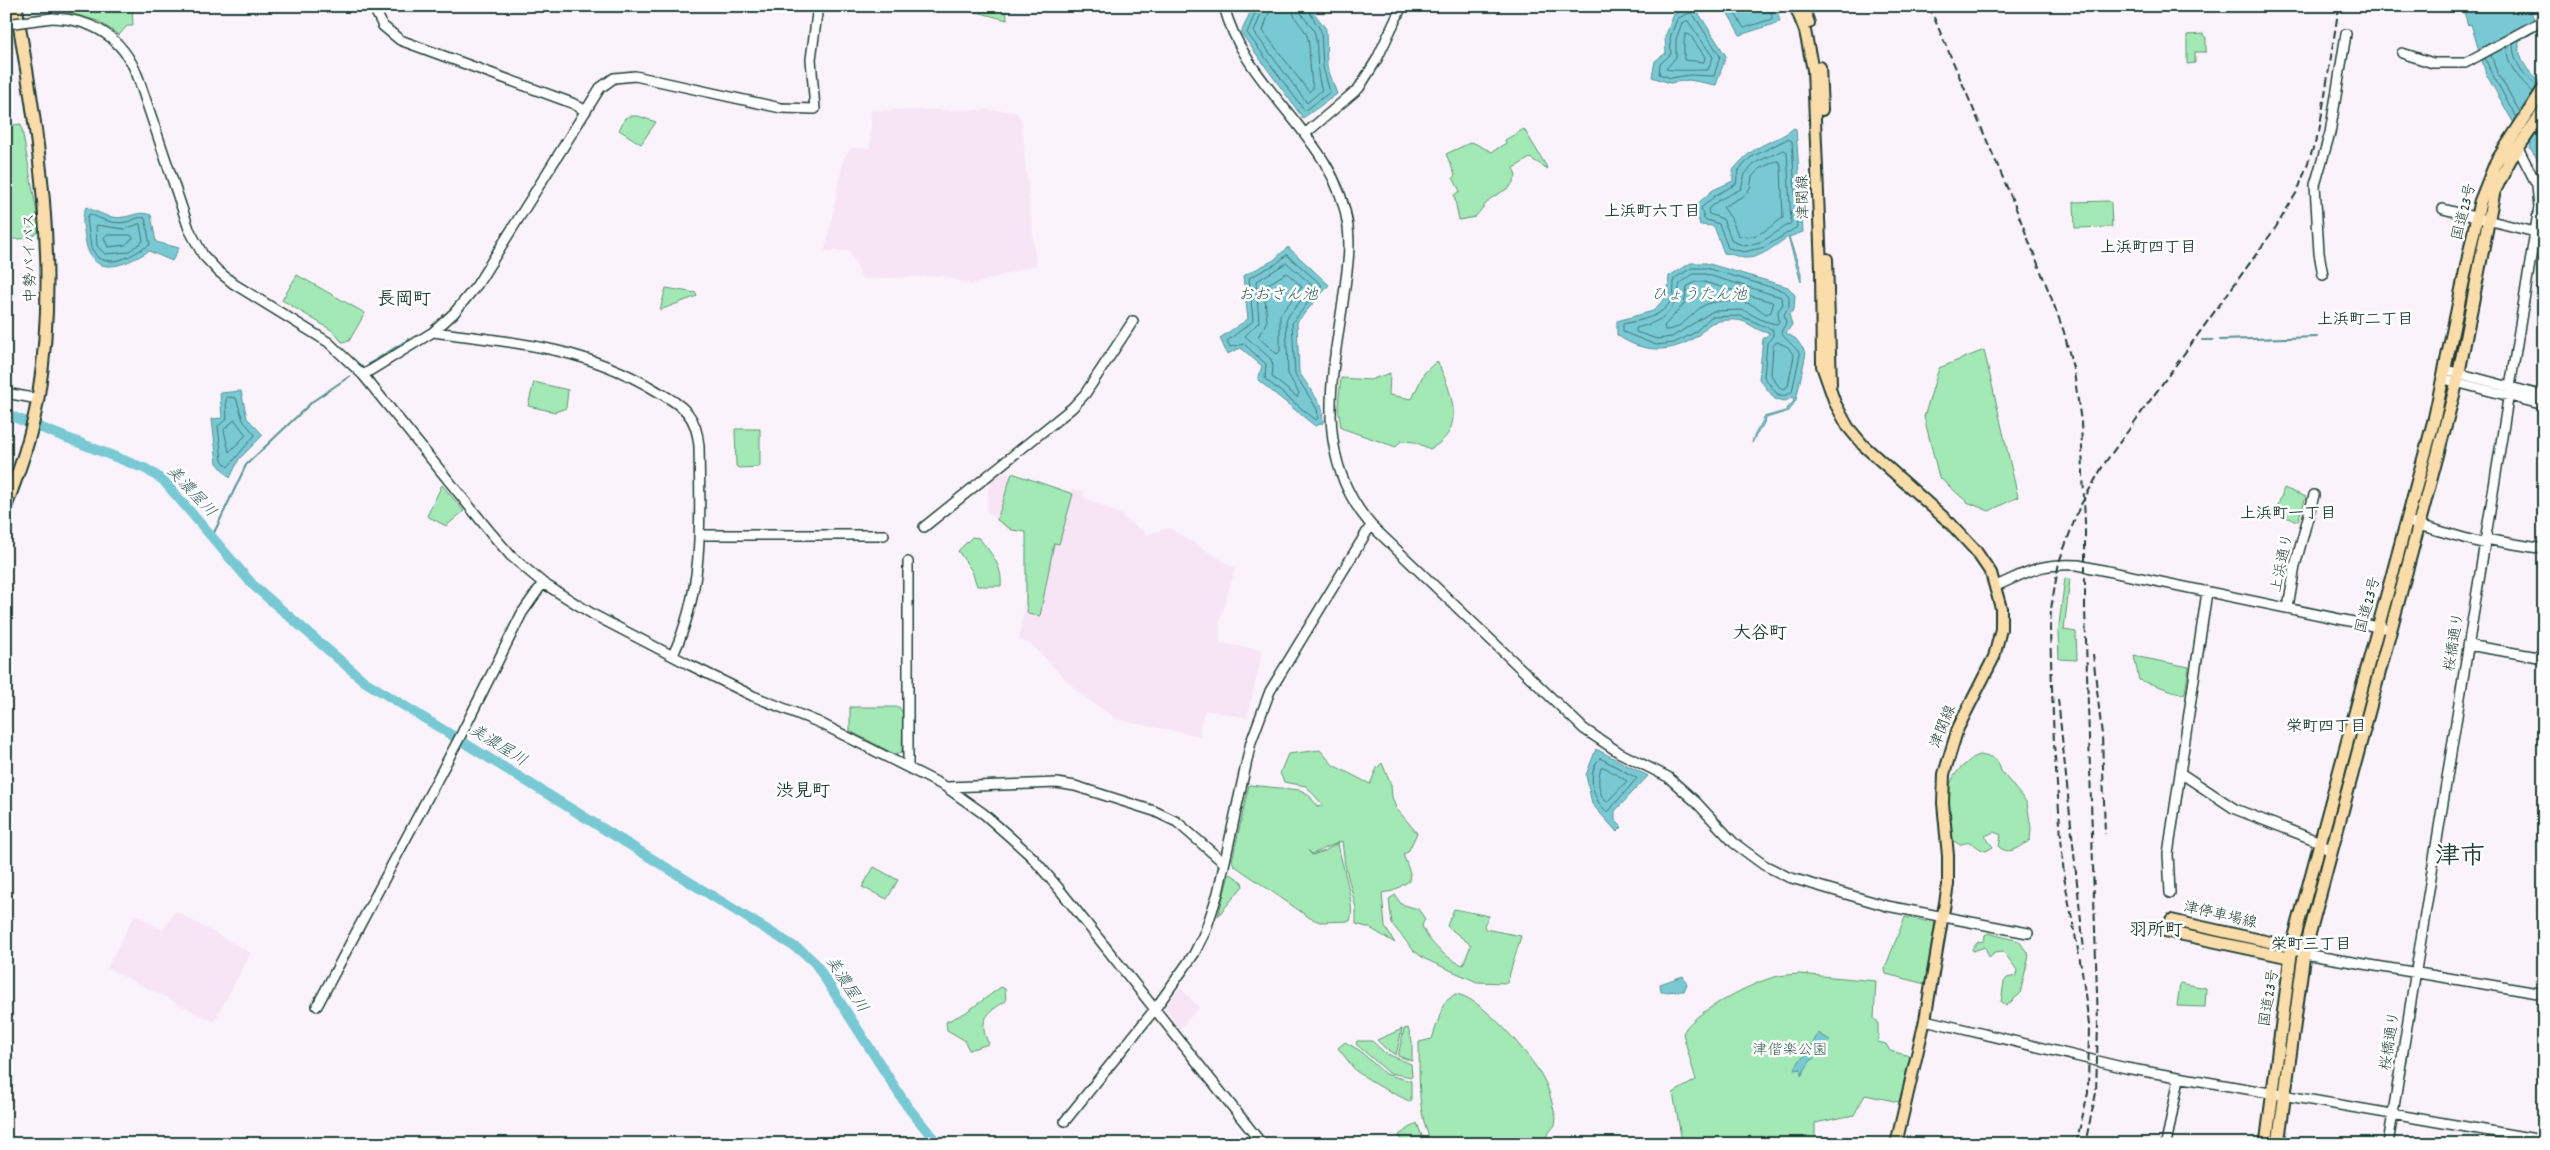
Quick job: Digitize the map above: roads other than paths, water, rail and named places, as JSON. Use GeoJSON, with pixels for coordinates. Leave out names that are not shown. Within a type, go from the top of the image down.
{"type":"FeatureCollection","features":[{"type":"Feature","properties":{"kind":"highway","name":"中勢バイパス"},"geometry":{"type":"LineString","coordinates":[[6,506],[24,457],[37,404],[47,322],[47,226],[18,6]]}},
{"type":"Feature","properties":{"kind":"highway","name":"国道23号"},"geometry":{"type":"LineString","coordinates":[[2266,1144],[2292,952],[2379,628],[2458,378],[2483,217],[2483,195],[2496,162],[2544,88]]}},
{"type":"Feature","properties":{"kind":"highway","name":"国道23号"},"geometry":{"type":"LineString","coordinates":[[2278,1144],[2304,954],[2391,627],[2445,374],[2483,217],[2499,182],[2520,145],[2544,110]]}},
{"type":"Feature","properties":{"kind":"main road","name":"津関線"},"geometry":{"type":"LineString","coordinates":[[1796,6],[1813,70],[1821,268],[1822,366],[1840,414],[1856,437],[1966,539],[1983,560],[1996,586],[2001,620],[1993,661],[1958,728],[1944,774],[1943,803],[1949,871],[1925,1020],[1896,1144]]}},
{"type":"Feature","properties":{"kind":"main road","name":"津関線"},"geometry":{"type":"LineString","coordinates":[[1803,6],[1820,68],[1832,378],[1830,388]]}},
{"type":"Feature","properties":{"kind":"main road","name":"津停車場線"},"geometry":{"type":"LineString","coordinates":[[2171,920],[2292,952]]}},
{"type":"Feature","properties":{"kind":"main road","name":"津停車場線"},"geometry":{"type":"LineString","coordinates":[[2160,930],[2292,952]]}},
{"type":"Feature","properties":{"kind":"street"},"geometry":{"type":"LineString","coordinates":[[373,6],[382,26],[400,40],[572,103],[586,111]]}},
{"type":"Feature","properties":{"kind":"street"},"geometry":{"type":"LineString","coordinates":[[363,376],[433,332],[454,312],[485,275],[600,88],[614,78],[629,75],[781,108],[815,109],[811,59],[818,6]]}},
{"type":"Feature","properties":{"kind":"street"},"geometry":{"type":"LineString","coordinates":[[1224,6],[1235,40],[1244,55],[1322,155],[1334,178],[1344,207],[1348,227],[1348,266],[1332,376],[1332,429],[1336,462],[1345,488],[1371,525],[1584,729],[1620,753],[1668,777],[1696,802],[1734,843],[1764,865],[1788,877],[1823,889],[1886,906],[2028,933]]}},
{"type":"Feature","properties":{"kind":"street"},"geometry":{"type":"LineString","coordinates":[[1306,134],[1359,88],[1373,66],[1402,6]]}},
{"type":"Feature","properties":{"kind":"street"},"geometry":{"type":"LineString","coordinates":[[6,24],[52,18],[72,19],[94,26],[107,34],[128,54],[138,77],[189,229],[211,265],[234,284],[328,342],[363,376],[511,556],[543,583],[594,616],[751,695],[818,722],[908,767],[946,787],[984,814],[1032,857],[1262,1144]]}},
{"type":"Feature","properties":{"kind":"street"},"geometry":{"type":"LineString","coordinates":[[2402,53],[2427,62],[2444,65],[2472,60],[2540,21]]}},
{"type":"Feature","properties":{"kind":"street"},"geometry":{"type":"LineString","coordinates":[[2323,275],[2319,253],[2315,185],[2330,132],[2346,34]]}},
{"type":"Feature","properties":{"kind":"street","name":"桜橋通り"},"geometry":{"type":"LineString","coordinates":[[2388,1144],[2535,232],[2539,193],[2520,145]]}},
{"type":"Feature","properties":{"kind":"street"},"geometry":{"type":"LineString","coordinates":[[2443,209],[2483,217],[2535,232]]}},
{"type":"Feature","properties":{"kind":"street"},"geometry":{"type":"LineString","coordinates":[[924,527],[1072,408],[1086,394],[1133,321]]}},
{"type":"Feature","properties":{"kind":"street"},"geometry":{"type":"LineString","coordinates":[[433,332],[513,341],[599,361],[627,373],[678,404],[689,413],[698,429],[700,534],[693,598],[687,622],[673,655]]}},
{"type":"Feature","properties":{"kind":"street"},"geometry":{"type":"LineString","coordinates":[[2445,374],[2510,391],[2544,396]]}},
{"type":"Feature","properties":{"kind":"street"},"geometry":{"type":"LineString","coordinates":[[2510,391],[2544,405]]}},
{"type":"Feature","properties":{"kind":"street"},"geometry":{"type":"LineString","coordinates":[[6,393],[37,404]]}},
{"type":"Feature","properties":{"kind":"street","name":"上浜通り"},"geometry":{"type":"LineString","coordinates":[[2288,608],[2295,566],[2314,495]]}},
{"type":"Feature","properties":{"kind":"street"},"geometry":{"type":"LineString","coordinates":[[2413,524],[2485,542],[2544,549]]}},
{"type":"Feature","properties":{"kind":"street"},"geometry":{"type":"LineString","coordinates":[[1065,1121],[1184,970],[1205,932],[1218,893],[1250,742],[1270,691],[1371,525]]}},
{"type":"Feature","properties":{"kind":"street"},"geometry":{"type":"LineString","coordinates":[[700,534],[884,535]]}},
{"type":"Feature","properties":{"kind":"street"},"geometry":{"type":"LineString","coordinates":[[908,562],[908,767]]}},
{"type":"Feature","properties":{"kind":"street"},"geometry":{"type":"LineString","coordinates":[[1996,586],[2038,566],[2052,564],[2086,566],[2379,628],[2391,627]]}},
{"type":"Feature","properties":{"kind":"street"},"geometry":{"type":"LineString","coordinates":[[317,1006],[462,733],[522,613],[543,583]]}},
{"type":"Feature","properties":{"kind":"street"},"geometry":{"type":"LineString","coordinates":[[2170,893],[2168,854],[2182,774],[2181,762],[2207,592]]}},
{"type":"Feature","properties":{"kind":"street"},"geometry":{"type":"LineString","coordinates":[[2468,644],[2544,658]]}},
{"type":"Feature","properties":{"kind":"street"},"geometry":{"type":"LineString","coordinates":[[2182,774],[2235,809],[2320,842],[2330,852]]}},
{"type":"Feature","properties":{"kind":"street"},"geometry":{"type":"LineString","coordinates":[[946,787],[967,788],[1047,783],[1075,786],[1154,811],[1177,822],[1224,863]]}},
{"type":"Feature","properties":{"kind":"street"},"geometry":{"type":"LineString","coordinates":[[2292,952],[2544,994]]}},
{"type":"Feature","properties":{"kind":"street"},"geometry":{"type":"LineString","coordinates":[[1925,1020],[2107,1064],[2179,1078],[2536,1138]]}},
{"type":"Feature","properties":{"kind":"street"},"geometry":{"type":"LineString","coordinates":[[2166,1144],[2179,1078]]}},
{"type":"Feature","properties":{"kind":"water"},"geometry":{"type":"Polygon","coordinates":[[[1253,6],[1309,6],[1326,29],[1327,66],[1337,94],[1303,118],[1241,33],[1253,6]]]}},
{"type":"Feature","properties":{"kind":"water"},"geometry":{"type":"Polygon","coordinates":[[[1694,6],[1726,56],[1716,85],[1689,80],[1670,83],[1652,77],[1655,61],[1666,53],[1665,37],[1674,14],[1694,6]]]}},
{"type":"Feature","properties":{"kind":"water"},"geometry":{"type":"Polygon","coordinates":[[[1724,6],[1776,6],[1780,22],[1740,35],[1724,6]]]}},
{"type":"Feature","properties":{"kind":"water"},"geometry":{"type":"Polygon","coordinates":[[[2462,6],[2529,6],[2538,30],[2519,41],[2519,48],[2520,55],[2526,66],[2544,86],[2544,169],[2530,148],[2531,144],[2521,136],[2486,74],[2471,24],[2468,25],[2462,6]]]}},
{"type":"Feature","properties":{"kind":"water","name":"ひょうたん池"},"geometry":{"type":"Polygon","coordinates":[[[1794,128],[1796,129],[1803,232],[1789,237],[1801,273],[1801,282],[1788,237],[1768,251],[1750,258],[1724,253],[1714,226],[1700,225],[1695,206],[1713,190],[1733,181],[1733,170],[1750,153],[1794,128]]]}},
{"type":"Feature","properties":{"kind":"water"},"geometry":{"type":"Polygon","coordinates":[[[86,207],[105,215],[119,218],[140,213],[151,215],[156,242],[179,248],[172,261],[149,251],[118,265],[100,265],[93,260],[88,251],[83,222],[86,207]]]}},
{"type":"Feature","properties":{"kind":"water","name":"おおさん池"},"geometry":{"type":"Polygon","coordinates":[[[1288,247],[1329,285],[1297,322],[1299,372],[1322,407],[1323,423],[1315,426],[1258,380],[1262,366],[1241,348],[1227,354],[1220,338],[1248,319],[1243,276],[1274,260],[1288,247]]]}},
{"type":"Feature","properties":{"kind":"water","name":"ひょうたん池"},"geometry":{"type":"Polygon","coordinates":[[[1691,263],[1706,263],[1788,287],[1795,295],[1794,310],[1789,314],[1792,325],[1786,333],[1796,339],[1806,353],[1796,400],[1789,411],[1766,418],[1752,443],[1754,436],[1764,417],[1785,411],[1794,401],[1793,397],[1785,401],[1775,399],[1759,379],[1763,339],[1770,333],[1742,321],[1721,321],[1710,324],[1687,342],[1677,346],[1657,349],[1637,345],[1617,335],[1617,321],[1653,311],[1668,295],[1669,276],[1691,263]]]}},
{"type":"Feature","properties":{"kind":"water"},"geometry":{"type":"Polygon","coordinates":[[[241,391],[247,418],[263,435],[239,459],[230,478],[217,463],[212,419],[222,418],[220,393],[241,391]]]}},
{"type":"Feature","properties":{"kind":"water"},"geometry":{"type":"Polygon","coordinates":[[[1596,749],[1648,776],[1615,811],[1615,820],[1622,827],[1617,832],[1592,804],[1586,775],[1596,749]]]}},
{"type":"Feature","properties":{"kind":"water"},"geometry":{"type":"Polygon","coordinates":[[[1683,976],[1687,984],[1684,991],[1661,992],[1660,984],[1683,976]]]}},
{"type":"Feature","properties":{"kind":"water"},"geometry":{"type":"Polygon","coordinates":[[[1818,1033],[1830,1040],[1809,1063],[1801,1076],[1801,1069],[1794,1070],[1800,1060],[1809,1052],[1818,1033]]]}},
{"type":"Feature","properties":{"kind":"waterway"},"geometry":{"type":"LineString","coordinates":[[2220,340],[2317,337]]}},
{"type":"Feature","properties":{"kind":"waterway"},"geometry":{"type":"LineString","coordinates":[[369,364],[409,339]]}},
{"type":"Feature","properties":{"kind":"waterway"},"geometry":{"type":"LineString","coordinates":[[2202,340],[2213,340]]}},
{"type":"Feature","properties":{"kind":"waterway"},"geometry":{"type":"LineString","coordinates":[[212,537],[246,465],[313,401],[350,376]]}},
{"type":"Feature","properties":{"kind":"waterway","name":"美濃屋川"},"geometry":{"type":"LineString","coordinates":[[6,414],[146,469],[163,480],[253,585],[364,681],[803,952],[815,963],[907,1106],[938,1144]]}},
{"type":"Feature","properties":{"kind":"railway"},"geometry":{"type":"LineString","coordinates":[[1929,6],[2015,206],[2064,332],[2074,372],[2081,422],[2098,1025],[2096,1093],[2085,1144]]}},
{"type":"Feature","properties":{"kind":"railway"},"geometry":{"type":"LineString","coordinates":[[2076,1144],[2088,1093],[2089,1025],[2082,971],[2064,877],[2054,744],[2050,631],[2051,609],[2059,562],[2079,508],[2104,464],[2276,227],[2298,190],[2319,132],[2339,6]]}},
{"type":"Feature","properties":{"kind":"railway"},"geometry":{"type":"LineString","coordinates":[[2093,654],[2102,735],[2105,834]]}},
{"type":"Feature","properties":{"kind":"railway"},"geometry":{"type":"LineString","coordinates":[[2058,699],[2084,950]]}},
{"type":"Feature","properties":{"kind":"district","name":"上浜町六丁目"},"geometry":{"type":"Point","coordinates":[1652,212]}},
{"type":"Feature","properties":{"kind":"district","name":"上浜町四丁目"},"geometry":{"type":"Point","coordinates":[2148,248]}},
{"type":"Feature","properties":{"kind":"district","name":"長岡町"},"geometry":{"type":"Point","coordinates":[404,300]}},
{"type":"Feature","properties":{"kind":"district","name":"上浜町二丁目"},"geometry":{"type":"Point","coordinates":[2365,320]}},
{"type":"Feature","properties":{"kind":"district","name":"上浜町一丁目"},"geometry":{"type":"Point","coordinates":[2288,514]}},
{"type":"Feature","properties":{"kind":"district","name":"大谷町"},"geometry":{"type":"Point","coordinates":[1760,634]}},
{"type":"Feature","properties":{"kind":"district","name":"栄町四丁目"},"geometry":{"type":"Point","coordinates":[2326,727]}},
{"type":"Feature","properties":{"kind":"district","name":"渋見町"},"geometry":{"type":"Point","coordinates":[803,792]}},
{"type":"Feature","properties":{"kind":"district","name":"津市"},"geometry":{"type":"Point","coordinates":[2460,858]}},
{"type":"Feature","properties":{"kind":"district","name":"羽所町"},"geometry":{"type":"Point","coordinates":[2156,931]}},
{"type":"Feature","properties":{"kind":"district","name":"栄町三丁目"},"geometry":{"type":"Point","coordinates":[2311,945]}},
{"type":"Feature","properties":{"kind":"park label","name":"津偕楽公園"},"geometry":{"type":"Point","coordinates":[1790,1051]}}]}
